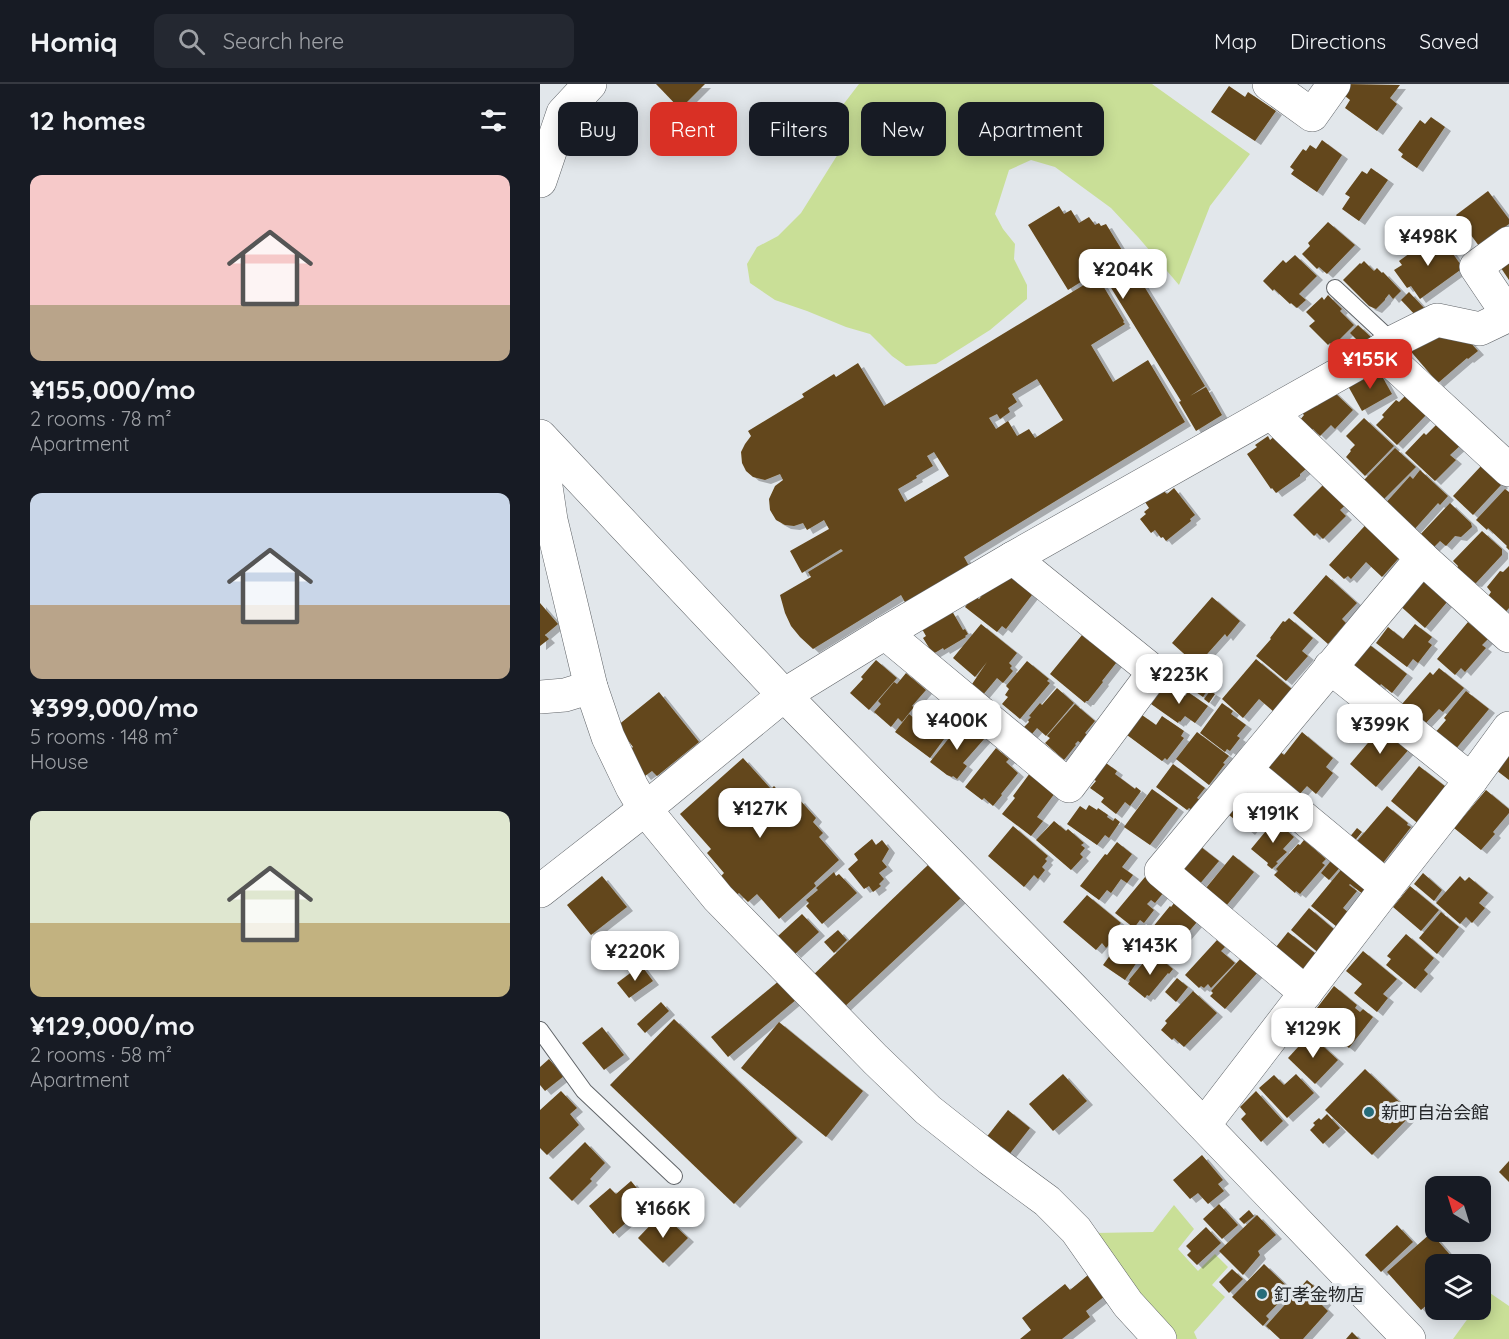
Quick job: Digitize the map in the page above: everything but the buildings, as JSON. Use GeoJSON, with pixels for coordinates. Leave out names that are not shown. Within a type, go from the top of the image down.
{"type":"FeatureCollection","features":[{"type":"Feature","properties":{"kind":"street"},"geometry":{"type":"LineString","coordinates":[[540,181],[563,113],[590,84]]}},
{"type":"Feature","properties":{"kind":"street"},"geometry":{"type":"LineString","coordinates":[[1269,84],[1312,115],[1334,84]]}},
{"type":"Feature","properties":{"kind":"street"},"geometry":{"type":"LineString","coordinates":[[540,891],[645,809],[784,695],[885,633],[1386,346],[1437,320],[1480,329],[1509,316],[1476,267],[1509,243]]}},
{"type":"Feature","properties":{"kind":"street"},"geometry":{"type":"LineString","coordinates":[[1386,346],[1509,470]]}},
{"type":"Feature","properties":{"kind":"street"},"geometry":{"type":"LineString","coordinates":[[1271,413],[1422,558],[1509,636]]}},
{"type":"Feature","properties":{"kind":"street"},"geometry":{"type":"LineString","coordinates":[[542,438],[544,473],[551,520],[591,687],[608,738],[645,809],[718,898],[875,1059],[928,1110],[1047,1201],[1076,1230],[1128,1304],[1160,1339]]}},
{"type":"Feature","properties":{"kind":"street"},"geometry":{"type":"LineString","coordinates":[[542,438],[784,695],[1072,988],[1409,1339]]}},
{"type":"Feature","properties":{"kind":"street"},"geometry":{"type":"LineString","coordinates":[[885,633],[1069,786],[1154,672],[1013,558]]}},
{"type":"Feature","properties":{"kind":"street"},"geometry":{"type":"LineString","coordinates":[[1306,993],[1161,871],[1422,558]]}},
{"type":"Feature","properties":{"kind":"street"},"geometry":{"type":"LineString","coordinates":[[1330,667],[1471,780]]}},
{"type":"Feature","properties":{"kind":"street"},"geometry":{"type":"LineString","coordinates":[[540,697],[591,687]]}},
{"type":"Feature","properties":{"kind":"street"},"geometry":{"type":"LineString","coordinates":[[1204,1125],[1509,728]]}},
{"type":"Feature","properties":{"kind":"street"},"geometry":{"type":"LineString","coordinates":[[1246,770],[1386,887]]}},
{"type":"Feature","properties":{"kind":"lane"},"geometry":{"type":"LineString","coordinates":[[1335,288],[1386,346]]}},
{"type":"Feature","properties":{"kind":"lane"},"geometry":{"type":"LineString","coordinates":[[540,1030],[584,1091],[674,1176]]}},
{"type":"Feature","properties":{"kind":"green space"},"geometry":{"type":"Polygon","coordinates":[[[859,84],[1152,84],[1250,154],[1210,206],[1179,285],[1111,208],[1055,167],[1031,160],[1009,170],[995,214],[1015,244],[1014,259],[1027,285],[1027,299],[990,330],[936,364],[906,366],[892,356],[870,334],[775,300],[750,283],[747,264],[757,247],[778,236],[801,213],[837,156],[849,156],[849,102],[845,102],[859,84]]]}},
{"type":"Feature","properties":{"kind":"green space"},"geometry":{"type":"Polygon","coordinates":[[[1174,1205],[1194,1229],[1178,1249],[1198,1271],[1215,1254],[1228,1267],[1212,1285],[1225,1297],[1194,1332],[1197,1339],[1173,1339],[1094,1233],[1153,1232],[1174,1205]]]}},
{"type":"Feature","properties":{"kind":"green space"},"geometry":{"type":"Polygon","coordinates":[[[1491,1294],[1509,1306],[1509,1339],[1453,1339],[1467,1320],[1491,1320],[1491,1294]]]}},
{"type":"Feature","properties":{"kind":"place","name":"新町自治会館"},"geometry":{"type":"Point","coordinates":[1369,1112]}},
{"type":"Feature","properties":{"kind":"place","name":"釘孝金物店"},"geometry":{"type":"Point","coordinates":[1262,1294]}}]}
